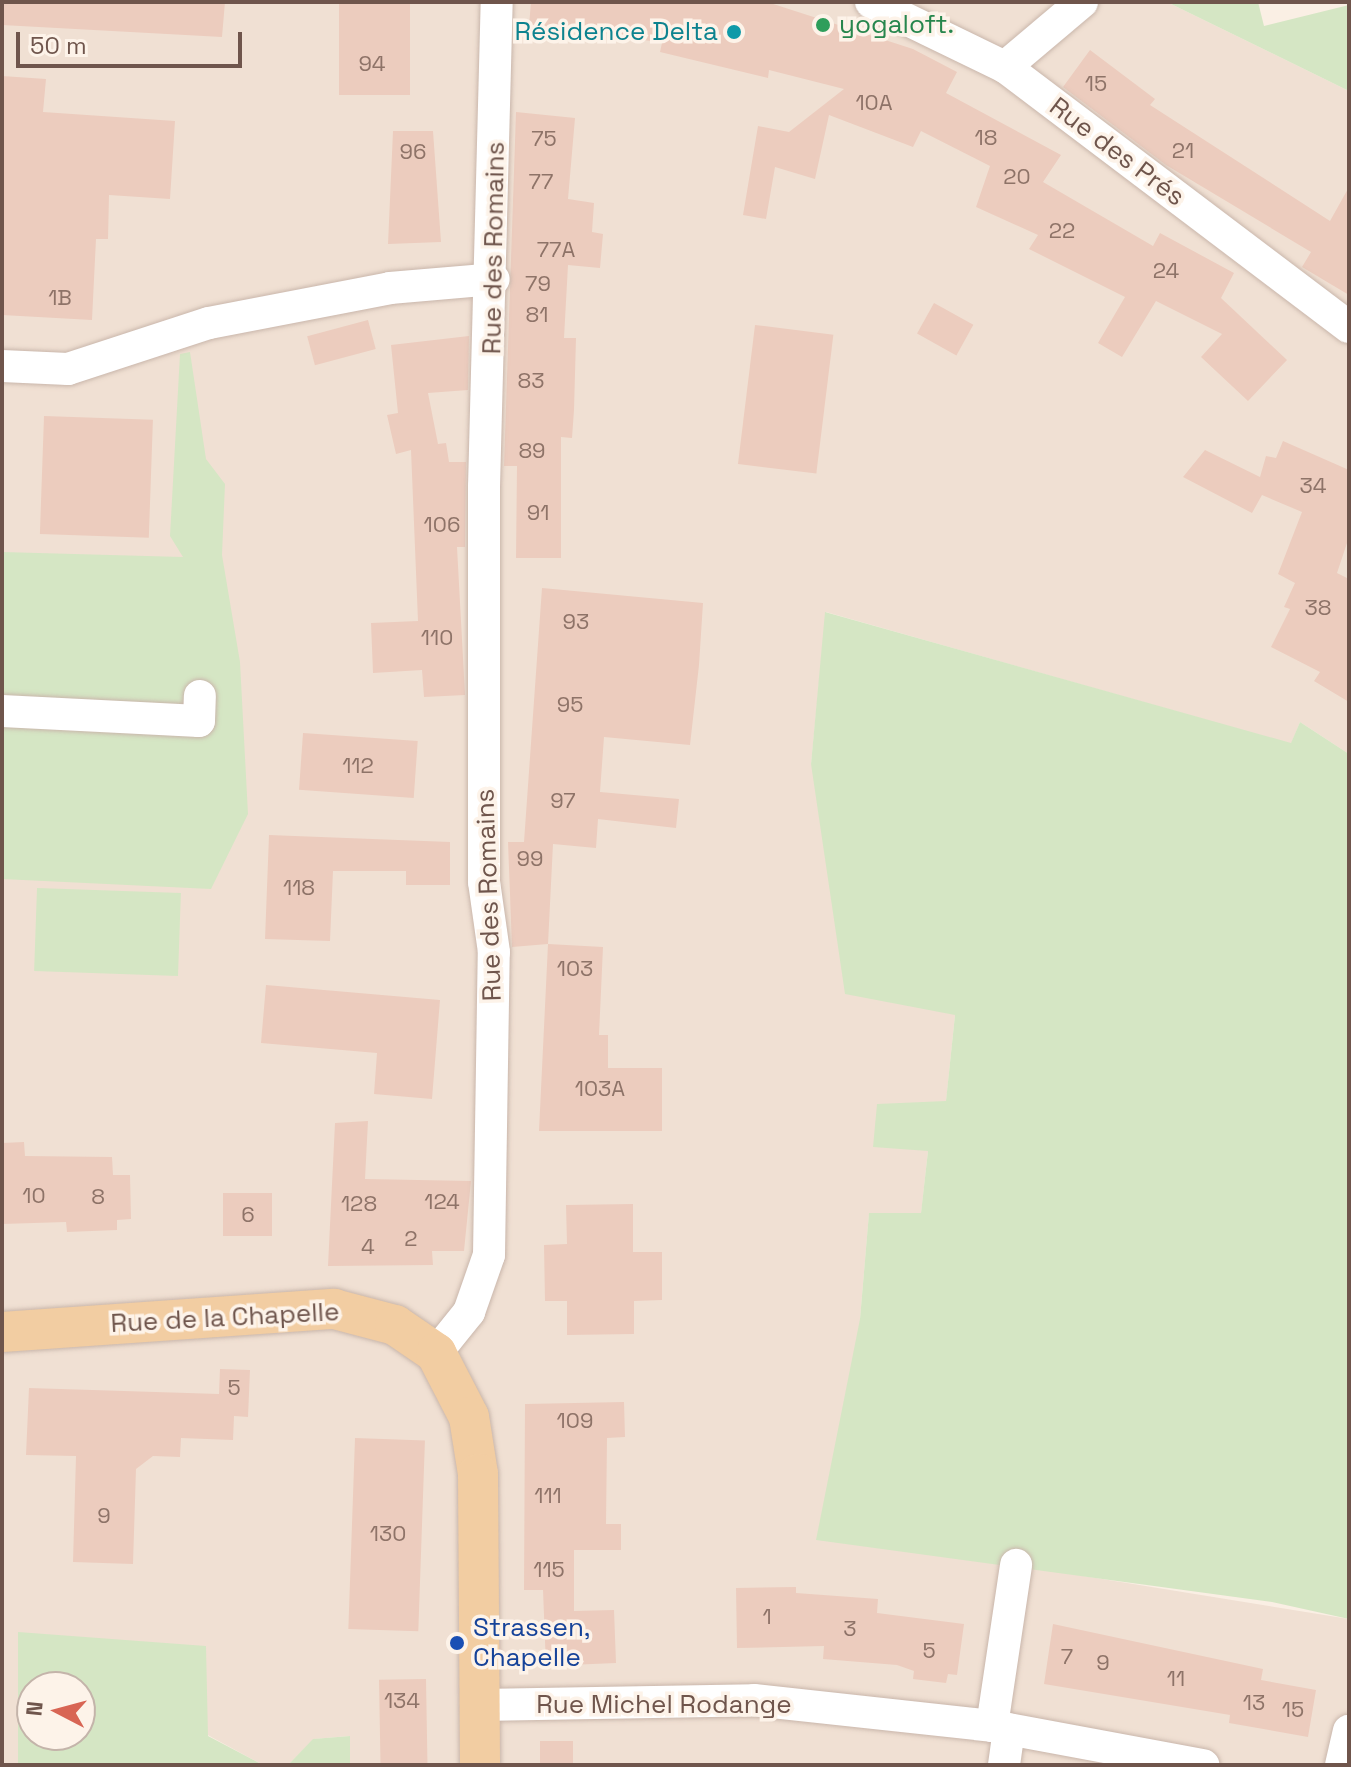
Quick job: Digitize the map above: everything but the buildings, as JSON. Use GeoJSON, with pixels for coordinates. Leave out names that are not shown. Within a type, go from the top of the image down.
{"type":"FeatureCollection","features":[{"type":"Feature","properties":{"kind":"main road","name":"Rue de la Chapelle"},"geometry":{"type":"LineString","coordinates":[[2,1332],[334,1309],[395,1325],[436,1353]]}},
{"type":"Feature","properties":{"kind":"main road"},"geometry":{"type":"LineString","coordinates":[[436,1353],[469,1417],[478,1474],[480,1765]]}},
{"type":"Feature","properties":{"kind":"street","name":"Rue des Romains"},"geometry":{"type":"LineString","coordinates":[[436,1353],[469,1312],[489,1255],[494,952],[484,882],[484,487],[494,279],[497,2]]}},
{"type":"Feature","properties":{"kind":"street","name":"Rue des Prés"},"geometry":{"type":"LineString","coordinates":[[871,2],[1005,67],[1349,327]]}},
{"type":"Feature","properties":{"kind":"street"},"geometry":{"type":"LineString","coordinates":[[1005,67],[1082,2]]}},
{"type":"Feature","properties":{"kind":"street"},"geometry":{"type":"LineString","coordinates":[[2,366],[68,369],[209,323],[390,288],[494,279]]}},
{"type":"Feature","properties":{"kind":"street"},"geometry":{"type":"LineString","coordinates":[[2,711],[199,721],[200,696]]}},
{"type":"Feature","properties":{"kind":"street"},"geometry":{"type":"LineString","coordinates":[[1004,1765],[1000,1727],[1016,1565]]}},
{"type":"Feature","properties":{"kind":"street","name":"Rue Michel Rodange"},"geometry":{"type":"LineString","coordinates":[[480,1705],[754,1700],[1000,1727],[1203,1765]]}},
{"type":"Feature","properties":{"kind":"street"},"geometry":{"type":"LineString","coordinates":[[1341,1765],[1349,1731]]}},
{"type":"Feature","properties":{"kind":"shaded area"},"geometry":{"type":"Polygon","coordinates":[[[2,2],[1167,2],[1349,91],[1349,754],[1300,722],[1291,744],[826,612],[811,764],[955,1015],[946,1102],[928,1151],[921,1214],[869,1214],[860,1319],[1016,1565],[1349,1619],[1349,1765],[350,1765],[349,1736],[314,1739],[288,1765],[263,1765],[96,1674],[96,1671],[90,1671],[18,1632],[18,1765],[2,1765],[2,2]]]}},
{"type":"Feature","properties":{"kind":"green space"},"geometry":{"type":"Polygon","coordinates":[[[1167,2],[1258,2],[1264,26],[1349,5],[1349,91],[1167,2]]]}},
{"type":"Feature","properties":{"kind":"green space"},"geometry":{"type":"Polygon","coordinates":[[[190,352],[206,459],[225,484],[222,555],[240,662],[248,814],[211,889],[2,879],[2,552],[183,557],[170,536],[180,354],[190,352]]]}},
{"type":"Feature","properties":{"kind":"green space"},"geometry":{"type":"Polygon","coordinates":[[[825,612],[1291,743],[1300,722],[1349,754],[1349,1619],[1272,1602],[816,1540],[860,1319],[869,1213],[921,1213],[928,1151],[873,1147],[877,1104],[946,1101],[955,1015],[845,994],[811,764],[825,612]]]}},
{"type":"Feature","properties":{"kind":"green space"},"geometry":{"type":"Polygon","coordinates":[[[37,888],[181,893],[178,976],[34,971],[37,888]]]}},
{"type":"Feature","properties":{"kind":"green space"},"geometry":{"type":"Polygon","coordinates":[[[18,1632],[206,1646],[208,1736],[263,1765],[18,1765],[18,1751],[96,1751],[96,1671],[18,1671],[18,1632]]]}},
{"type":"Feature","properties":{"kind":"green space"},"geometry":{"type":"Polygon","coordinates":[[[350,1736],[350,1765],[288,1765],[313,1739],[350,1736]]]}},
{"type":"Feature","properties":{"kind":"place","name":"yogaloft."},"geometry":{"type":"Point","coordinates":[823,25]}},
{"type":"Feature","properties":{"kind":"place","name":"Résidence Delta"},"geometry":{"type":"Point","coordinates":[734,32]}},
{"type":"Feature","properties":{"kind":"place","name":"Strassen, Chapelle"},"geometry":{"type":"Point","coordinates":[457,1643]}}]}
